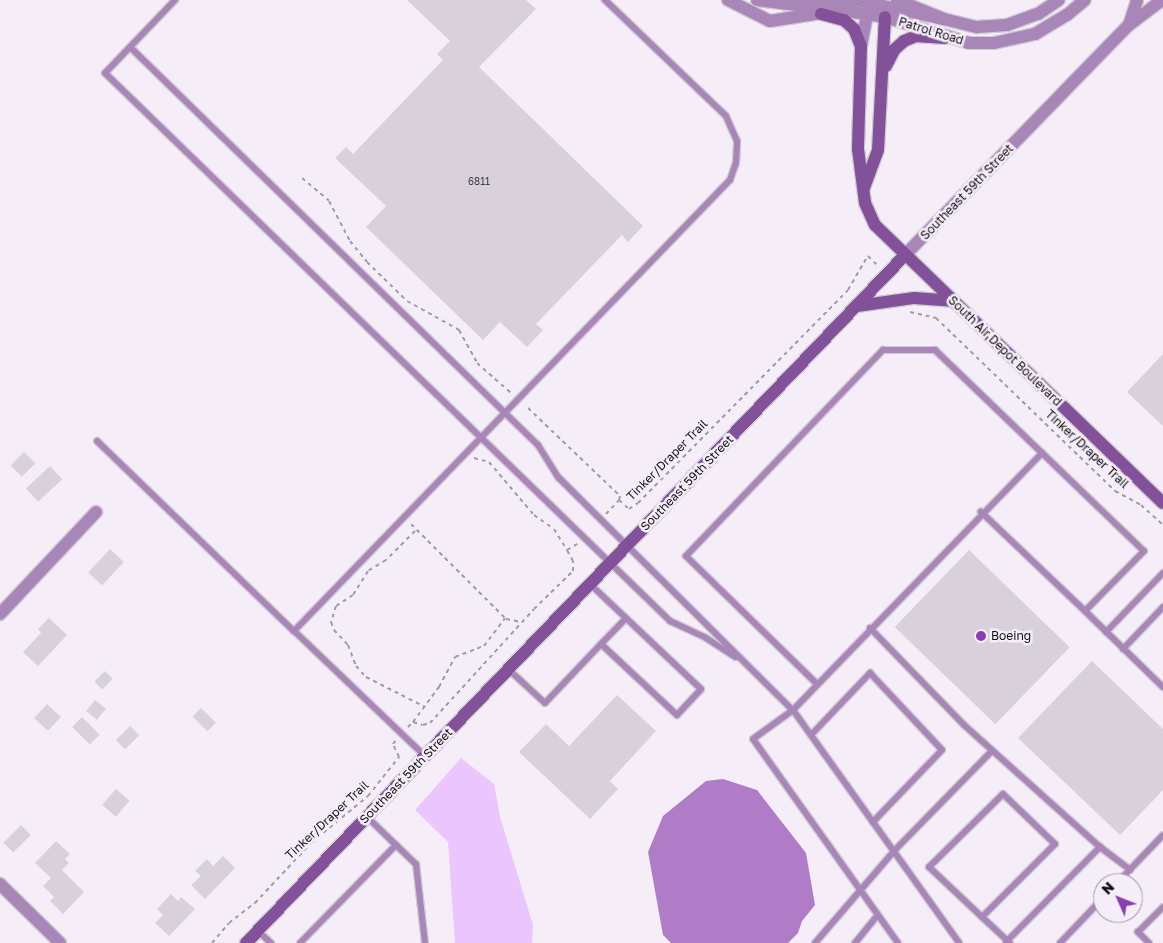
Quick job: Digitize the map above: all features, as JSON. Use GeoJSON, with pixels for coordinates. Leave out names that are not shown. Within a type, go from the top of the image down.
{"type":"FeatureCollection","features":[{"type":"Feature","properties":{"kind":"main road"},"geometry":{"type":"LineString","coordinates":[[820,14],[844,20],[854,29],[861,46]]}},
{"type":"Feature","properties":{"kind":"main road"},"geometry":{"type":"LineString","coordinates":[[863,190],[878,150],[884,71],[885,17]]}},
{"type":"Feature","properties":{"kind":"main road"},"geometry":{"type":"LineString","coordinates":[[884,71],[894,50],[904,41],[916,36],[945,38]]}},
{"type":"Feature","properties":{"kind":"main road","name":"South Air Depot Boulevard"},"geometry":{"type":"LineString","coordinates":[[861,46],[858,140],[865,203],[875,225],[1163,503]]}},
{"type":"Feature","properties":{"kind":"main road","name":"Southeast 59th Street"},"geometry":{"type":"LineString","coordinates":[[246,943],[905,255]]}},
{"type":"Feature","properties":{"kind":"main road"},"geometry":{"type":"LineString","coordinates":[[857,306],[914,298],[953,301]]}},
{"type":"Feature","properties":{"kind":"street"},"geometry":{"type":"LineString","coordinates":[[728,0],[770,21],[840,10],[871,9],[940,17]]}},
{"type":"Feature","properties":{"kind":"street"},"geometry":{"type":"LineString","coordinates":[[757,0],[805,6],[856,0],[885,17]]}},
{"type":"Feature","properties":{"kind":"street"},"geometry":{"type":"LineString","coordinates":[[793,4],[806,0]]}},
{"type":"Feature","properties":{"kind":"street"},"geometry":{"type":"LineString","coordinates":[[897,0],[940,17]]}},
{"type":"Feature","properties":{"kind":"street","name":"Patrol Road"},"geometry":{"type":"LineString","coordinates":[[940,17],[977,27],[1007,25],[1038,14],[1059,0]]}},
{"type":"Feature","properties":{"kind":"street","name":"Patrol Road"},"geometry":{"type":"LineString","coordinates":[[885,17],[945,38],[994,43],[1035,34],[1067,15],[1085,0]]}},
{"type":"Feature","properties":{"kind":"street","name":"Southeast 59th Street"},"geometry":{"type":"LineString","coordinates":[[1129,25],[1137,0]]}},
{"type":"Feature","properties":{"kind":"street","name":"Southeast 59th Street"},"geometry":{"type":"LineString","coordinates":[[905,255],[1129,25],[1162,0]]}},
{"type":"Feature","properties":{"kind":"street"},"geometry":{"type":"LineString","coordinates":[[861,46],[871,9]]}},
{"type":"Feature","properties":{"kind":"street"},"geometry":{"type":"LineString","coordinates":[[0,614],[96,512]]}},
{"type":"Feature","properties":{"kind":"street"},"geometry":{"type":"LineString","coordinates":[[0,884],[60,943]]}},
{"type":"Feature","properties":{"kind":"lane"},"geometry":{"type":"LineString","coordinates":[[176,0],[105,73],[481,437],[582,539],[670,622],[706,638],[746,665]]}},
{"type":"Feature","properties":{"kind":"lane"},"geometry":{"type":"LineString","coordinates":[[294,631],[730,180],[736,163],[737,141],[726,116],[605,0]]}},
{"type":"Feature","properties":{"kind":"lane"},"geometry":{"type":"LineString","coordinates":[[130,47],[538,445],[559,478],[628,544],[746,665],[793,710],[959,943]]}},
{"type":"Feature","properties":{"kind":"lane"},"geometry":{"type":"LineString","coordinates":[[817,684],[686,556],[884,350],[935,350],[1144,551],[1085,611]]}},
{"type":"Feature","properties":{"kind":"lane"},"geometry":{"type":"LineString","coordinates":[[97,441],[426,756]]}},
{"type":"Feature","properties":{"kind":"lane"},"geometry":{"type":"LineString","coordinates":[[897,943],[753,739],[793,710],[982,512],[1042,453]]}},
{"type":"Feature","properties":{"kind":"lane"},"geometry":{"type":"LineString","coordinates":[[982,512],[1163,687]]}},
{"type":"Feature","properties":{"kind":"lane"},"geometry":{"type":"LineString","coordinates":[[1106,632],[1163,573]]}},
{"type":"Feature","properties":{"kind":"lane"},"geometry":{"type":"LineString","coordinates":[[590,584],[701,689],[676,715],[601,644]]}},
{"type":"Feature","properties":{"kind":"lane"},"geometry":{"type":"LineString","coordinates":[[1123,648],[1163,607]]}},
{"type":"Feature","properties":{"kind":"lane"},"geometry":{"type":"LineString","coordinates":[[508,669],[545,703],[626,618]]}},
{"type":"Feature","properties":{"kind":"lane"},"geometry":{"type":"LineString","coordinates":[[870,628],[992,751],[1100,847],[1130,870]]}},
{"type":"Feature","properties":{"kind":"lane"},"geometry":{"type":"LineString","coordinates":[[811,735],[870,673],[942,750],[872,822]]}},
{"type":"Feature","properties":{"kind":"lane"},"geometry":{"type":"LineString","coordinates":[[815,943],[862,892],[894,851],[992,751]]}},
{"type":"Feature","properties":{"kind":"lane"},"geometry":{"type":"LineString","coordinates":[[982,917],[1056,844],[1003,794],[929,866],[982,917],[1008,942],[1100,847]]}},
{"type":"Feature","properties":{"kind":"lane"},"geometry":{"type":"LineString","coordinates":[[367,817],[416,864],[425,943]]}},
{"type":"Feature","properties":{"kind":"lane"},"geometry":{"type":"LineString","coordinates":[[1127,873],[1163,835]]}},
{"type":"Feature","properties":{"kind":"lane"},"geometry":{"type":"LineString","coordinates":[[300,943],[396,845]]}},
{"type":"Feature","properties":{"kind":"lane"},"geometry":{"type":"LineString","coordinates":[[1149,943],[1138,932],[1163,907]]}},
{"type":"Feature","properties":{"kind":"lane"},"geometry":{"type":"LineString","coordinates":[[1060,943],[1093,908]]}},
{"type":"Feature","properties":{"kind":"lane"},"geometry":{"type":"LineString","coordinates":[[855,943],[878,915]]}},
{"type":"Feature","properties":{"kind":"lane"},"geometry":{"type":"LineString","coordinates":[[258,931],[271,943]]}},
{"type":"Feature","properties":{"kind":"path"},"geometry":{"type":"LineString","coordinates":[[302,178],[329,201],[350,241],[367,262],[407,301],[459,330],[477,363],[512,394]]}},
{"type":"Feature","properties":{"kind":"path","name":"Tinker/Draper Trail"},"geometry":{"type":"LineString","coordinates":[[601,519],[619,500],[628,509],[638,503],[848,290],[868,256],[887,274]]}},
{"type":"Feature","properties":{"kind":"path","name":"Tinker/Draper Trail"},"geometry":{"type":"LineString","coordinates":[[895,300],[897,313],[908,311],[936,318],[1115,491],[1141,505],[1163,525]]}},
{"type":"Feature","properties":{"kind":"path"},"geometry":{"type":"LineString","coordinates":[[528,408],[620,496],[619,500]]}},
{"type":"Feature","properties":{"kind":"path"},"geometry":{"type":"LineString","coordinates":[[413,722],[422,725],[430,724],[573,571],[574,561],[554,530],[534,515],[489,462],[479,458],[471,460]]}},
{"type":"Feature","properties":{"kind":"path"},"geometry":{"type":"LineString","coordinates":[[411,521],[415,531],[505,618],[511,622],[524,622]]}},
{"type":"Feature","properties":{"kind":"path"},"geometry":{"type":"LineString","coordinates":[[415,531],[386,560],[368,571],[353,595],[336,606],[331,622],[334,630],[348,645],[356,666],[366,676],[425,708]]}},
{"type":"Feature","properties":{"kind":"path"},"geometry":{"type":"LineString","coordinates":[[567,550],[582,539]]}},
{"type":"Feature","properties":{"kind":"path"},"geometry":{"type":"LineString","coordinates":[[402,733],[425,708],[452,660],[460,654],[484,646],[505,618]]}},
{"type":"Feature","properties":{"kind":"path","name":"Tinker/Draper Trail"},"geometry":{"type":"LineString","coordinates":[[212,943],[229,922],[255,903],[311,843],[368,796],[398,757],[393,744],[402,733]]}},
{"type":"Feature","properties":{"kind":"shaded area"},"geometry":{"type":"Polygon","coordinates":[[[461,758],[494,784],[500,817],[533,925],[532,943],[455,943],[448,842],[415,810],[461,758]]]}},
{"type":"Feature","properties":{"kind":"shaded area"},"geometry":{"type":"Polygon","coordinates":[[[723,779],[757,790],[806,853],[815,905],[802,921],[798,933],[788,943],[671,943],[663,935],[648,852],[663,816],[706,781],[723,779]]]}},
{"type":"Feature","properties":{"kind":"building"},"geometry":{"type":"Polygon","coordinates":[[[407,0],[526,0],[536,9],[479,67],[643,226],[628,242],[622,235],[536,324],[543,330],[527,347],[500,322],[483,340],[366,227],[386,206],[335,158],[346,147],[353,154],[443,60],[437,54],[450,41],[407,0]]]}},
{"type":"Feature","properties":{"kind":"building"},"geometry":{"type":"Polygon","coordinates":[[[1163,354],[1163,426],[1127,392],[1163,354]]]}},
{"type":"Feature","properties":{"kind":"building"},"geometry":{"type":"Polygon","coordinates":[[[24,452],[35,463],[22,477],[11,465],[24,452]]]}},
{"type":"Feature","properties":{"kind":"building"},"geometry":{"type":"Polygon","coordinates":[[[50,466],[62,479],[38,502],[26,489],[50,466]]]}},
{"type":"Feature","properties":{"kind":"building"},"geometry":{"type":"Polygon","coordinates":[[[110,549],[124,562],[102,585],[88,572],[110,549]]]}},
{"type":"Feature","properties":{"kind":"building"},"geometry":{"type":"Polygon","coordinates":[[[969,550],[1070,647],[995,724],[895,627],[969,550]]]}},
{"type":"Feature","properties":{"kind":"building"},"geometry":{"type":"Polygon","coordinates":[[[49,618],[67,635],[38,666],[23,652],[41,633],[38,629],[49,618]]]}},
{"type":"Feature","properties":{"kind":"building"},"geometry":{"type":"Polygon","coordinates":[[[1092,661],[1163,729],[1163,790],[1120,835],[1018,738],[1092,661]]]}},
{"type":"Feature","properties":{"kind":"building"},"geometry":{"type":"Polygon","coordinates":[[[105,671],[113,679],[102,689],[94,682],[105,671]]]}},
{"type":"Feature","properties":{"kind":"building"},"geometry":{"type":"Polygon","coordinates":[[[617,695],[656,731],[610,781],[618,789],[590,819],[519,752],[546,724],[569,746],[617,695]]]}},
{"type":"Feature","properties":{"kind":"building"},"geometry":{"type":"Polygon","coordinates":[[[95,700],[106,709],[97,720],[86,711],[95,700]]]}},
{"type":"Feature","properties":{"kind":"building"},"geometry":{"type":"Polygon","coordinates":[[[47,704],[61,717],[48,731],[34,718],[47,704]]]}},
{"type":"Feature","properties":{"kind":"building"},"geometry":{"type":"Polygon","coordinates":[[[201,708],[216,723],[207,731],[193,716],[201,708]]]}},
{"type":"Feature","properties":{"kind":"building"},"geometry":{"type":"Polygon","coordinates":[[[82,717],[100,735],[90,745],[72,727],[82,717]]]}},
{"type":"Feature","properties":{"kind":"building"},"geometry":{"type":"Polygon","coordinates":[[[130,726],[139,735],[125,749],[116,740],[130,726]]]}},
{"type":"Feature","properties":{"kind":"building"},"geometry":{"type":"Polygon","coordinates":[[[116,789],[130,801],[116,817],[102,805],[116,789]]]}},
{"type":"Feature","properties":{"kind":"building"},"geometry":{"type":"Polygon","coordinates":[[[21,825],[31,835],[13,853],[3,843],[21,825]]]}},
{"type":"Feature","properties":{"kind":"building"},"geometry":{"type":"Polygon","coordinates":[[[56,841],[70,854],[65,859],[69,863],[62,870],[84,892],[63,914],[50,901],[54,897],[43,886],[51,878],[35,863],[56,841]]]}},
{"type":"Feature","properties":{"kind":"building"},"geometry":{"type":"Polygon","coordinates":[[[223,856],[235,868],[205,899],[191,885],[201,876],[195,871],[207,859],[213,866],[223,856]]]}},
{"type":"Feature","properties":{"kind":"building"},"geometry":{"type":"Polygon","coordinates":[[[171,894],[178,901],[181,897],[195,909],[169,936],[155,923],[163,915],[157,909],[171,894]]]}},
{"type":"Feature","properties":{"kind":"place","name":"Boeing"},"geometry":{"type":"Point","coordinates":[981,636]}}]}
